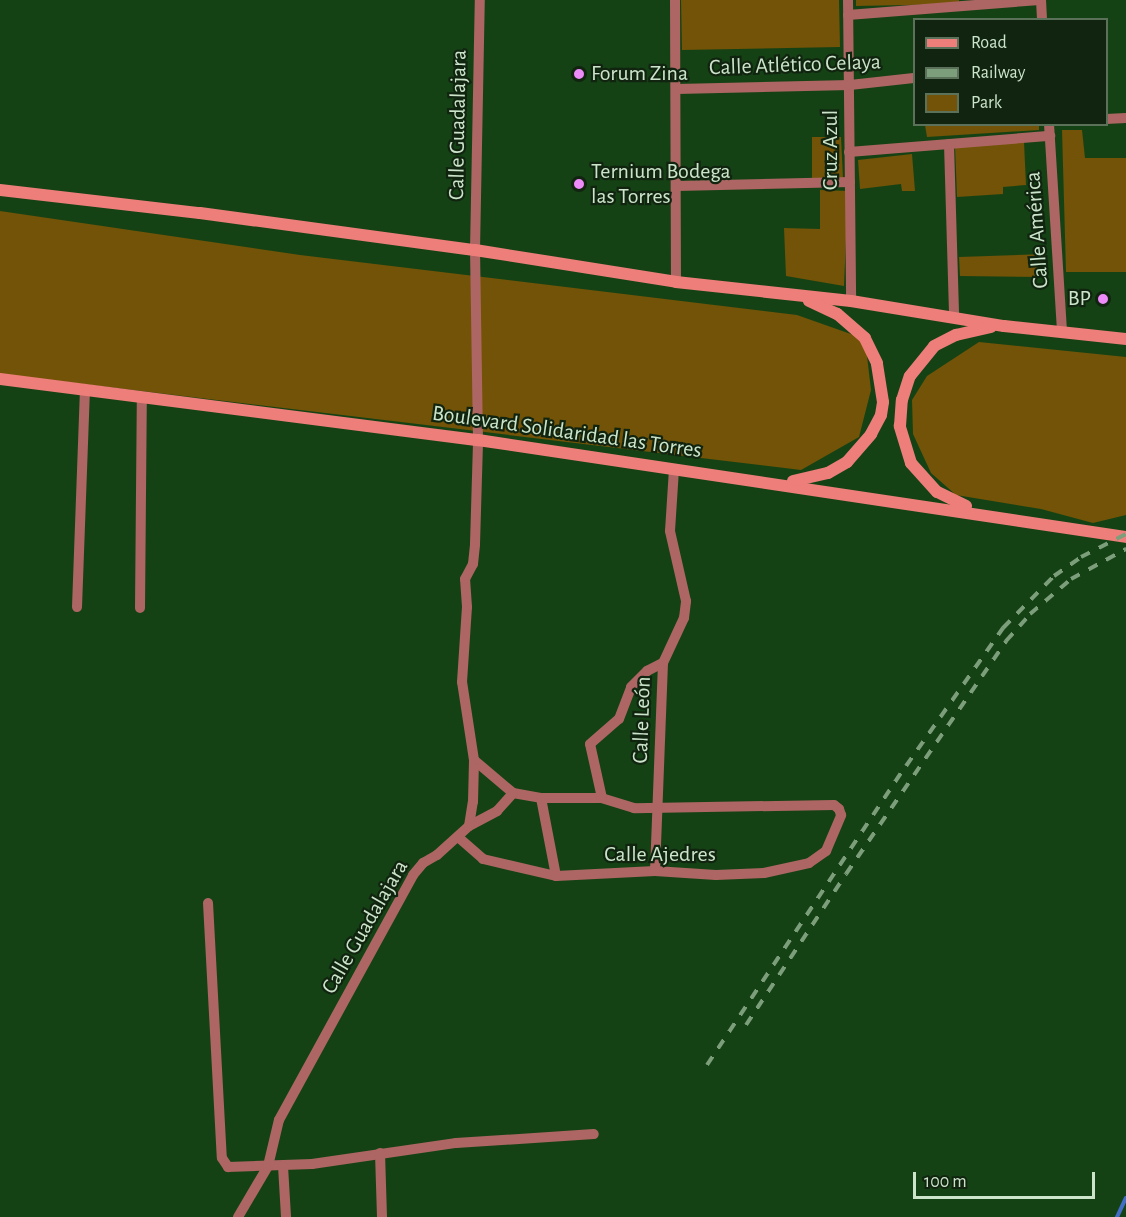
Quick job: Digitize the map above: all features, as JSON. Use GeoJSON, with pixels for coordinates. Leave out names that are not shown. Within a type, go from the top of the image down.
{"type":"FeatureCollection","features":[{"type":"Feature","properties":{"kind":"main road"},"geometry":{"type":"LineString","coordinates":[[0,190],[200,213],[474,250],[676,282],[851,301],[1004,326],[1126,339]]}},
{"type":"Feature","properties":{"kind":"main road"},"geometry":{"type":"LineString","coordinates":[[774,482],[815,477],[847,462],[871,434],[883,402],[877,363],[865,338],[837,314],[795,296]]}},
{"type":"Feature","properties":{"kind":"main road"},"geometry":{"type":"LineString","coordinates":[[998,516],[947,498],[927,484],[911,464],[905,452],[900,413],[910,376],[934,346],[963,333],[1004,326]]}},
{"type":"Feature","properties":{"kind":"main road","name":"Boulevard Solidaridad las Torres"},"geometry":{"type":"LineString","coordinates":[[0,379],[478,440],[774,482],[1126,537]]}},
{"type":"Feature","properties":{"kind":"street","name":"Calle Guadalajara"},"geometry":{"type":"LineString","coordinates":[[478,440],[474,250],[480,0]]}},
{"type":"Feature","properties":{"kind":"street"},"geometry":{"type":"LineString","coordinates":[[675,0],[676,282]]}},
{"type":"Feature","properties":{"kind":"street","name":"Cruz Azul"},"geometry":{"type":"LineString","coordinates":[[848,0],[851,301]]}},
{"type":"Feature","properties":{"kind":"street"},"geometry":{"type":"LineString","coordinates":[[848,15],[1040,0],[1042,18]]}},
{"type":"Feature","properties":{"kind":"street","name":"Calle Atlético Celaya"},"geometry":{"type":"LineString","coordinates":[[677,89],[850,85],[913,78]]}},
{"type":"Feature","properties":{"kind":"street"},"geometry":{"type":"LineString","coordinates":[[1108,119],[1126,118]]}},
{"type":"Feature","properties":{"kind":"street","name":"Calle América"},"geometry":{"type":"LineString","coordinates":[[1049,126],[1062,332]]}},
{"type":"Feature","properties":{"kind":"street"},"geometry":{"type":"LineString","coordinates":[[849,152],[1050,136]]}},
{"type":"Feature","properties":{"kind":"street"},"geometry":{"type":"LineString","coordinates":[[949,144],[954,317]]}},
{"type":"Feature","properties":{"kind":"street"},"geometry":{"type":"LineString","coordinates":[[676,186],[850,182]]}},
{"type":"Feature","properties":{"kind":"street"},"geometry":{"type":"LineString","coordinates":[[76,606],[85,389]]}},
{"type":"Feature","properties":{"kind":"street"},"geometry":{"type":"LineString","coordinates":[[140,608],[142,396]]}},
{"type":"Feature","properties":{"kind":"street"},"geometry":{"type":"LineString","coordinates":[[469,826],[474,802],[474,760],[462,682],[467,607],[465,579],[473,564],[475,544],[478,440]]}},
{"type":"Feature","properties":{"kind":"street","name":"Calle León"},"geometry":{"type":"LineString","coordinates":[[655,871],[663,663],[684,618],[686,601],[670,531],[674,469]]}},
{"type":"Feature","properties":{"kind":"street"},"geometry":{"type":"LineString","coordinates":[[602,798],[590,744],[619,719],[631,687],[647,671],[663,663]]}},
{"type":"Feature","properties":{"kind":"street"},"geometry":{"type":"LineString","coordinates":[[474,760],[513,793],[541,798],[602,798],[634,808],[658,806]]}},
{"type":"Feature","properties":{"kind":"street","name":"Calle Guadalajara"},"geometry":{"type":"LineString","coordinates":[[238,1217],[268,1166],[279,1120],[413,875],[423,863],[469,826],[497,811],[513,793]]}},
{"type":"Feature","properties":{"kind":"street"},"geometry":{"type":"LineString","coordinates":[[541,798],[556,876]]}},
{"type":"Feature","properties":{"kind":"street","name":"Calle Ajedres"},"geometry":{"type":"LineString","coordinates":[[458,837],[483,859],[556,876],[655,871],[716,875],[764,873],[809,863],[826,851],[841,815],[837,806],[658,806]]}},
{"type":"Feature","properties":{"kind":"street"},"geometry":{"type":"LineString","coordinates":[[208,903],[222,1158],[228,1167],[324,1163],[456,1143],[594,1134]]}},
{"type":"Feature","properties":{"kind":"street"},"geometry":{"type":"LineString","coordinates":[[380,1153],[382,1217]]}},
{"type":"Feature","properties":{"kind":"street"},"geometry":{"type":"LineString","coordinates":[[282,1166],[286,1217]]}},
{"type":"Feature","properties":{"kind":"green space"},"geometry":{"type":"Polygon","coordinates":[[[681,0],[839,0],[840,47],[682,50],[681,0]]]}},
{"type":"Feature","properties":{"kind":"green space"},"geometry":{"type":"Polygon","coordinates":[[[856,0],[959,0],[959,4],[856,6],[856,0]]]}},
{"type":"Feature","properties":{"kind":"green space"},"geometry":{"type":"Polygon","coordinates":[[[925,126],[1039,126],[1039,130],[927,137],[925,126]]]}},
{"type":"Feature","properties":{"kind":"green space"},"geometry":{"type":"Polygon","coordinates":[[[1062,130],[1082,130],[1085,158],[1126,158],[1126,272],[1066,272],[1062,130]]]}},
{"type":"Feature","properties":{"kind":"green space"},"geometry":{"type":"Polygon","coordinates":[[[812,137],[841,137],[843,178],[812,178],[812,137]]]}},
{"type":"Feature","properties":{"kind":"green space"},"geometry":{"type":"Polygon","coordinates":[[[1024,142],[1026,185],[1003,187],[1003,194],[957,197],[955,146],[1024,142]]]}},
{"type":"Feature","properties":{"kind":"green space"},"geometry":{"type":"Polygon","coordinates":[[[912,154],[915,191],[902,191],[901,184],[860,189],[858,160],[912,154]]]}},
{"type":"Feature","properties":{"kind":"green space"},"geometry":{"type":"Polygon","coordinates":[[[820,190],[848,191],[844,286],[786,276],[784,228],[820,229],[820,190]]]}},
{"type":"Feature","properties":{"kind":"green space"},"geometry":{"type":"Polygon","coordinates":[[[0,211],[300,255],[797,315],[865,339],[871,390],[859,437],[801,470],[0,374],[0,211]]]}},
{"type":"Feature","properties":{"kind":"green space"},"geometry":{"type":"Polygon","coordinates":[[[1046,254],[1046,277],[960,276],[959,257],[1046,254]]]}},
{"type":"Feature","properties":{"kind":"green space"},"geometry":{"type":"Polygon","coordinates":[[[979,342],[1126,357],[1126,515],[1093,523],[1041,509],[956,495],[931,473],[913,434],[912,400],[927,376],[979,342]]]}},
{"type":"Feature","properties":{"kind":"waterway"},"geometry":{"type":"LineString","coordinates":[[1117,1217],[1126,1198]]}},
{"type":"Feature","properties":{"kind":"railway"},"geometry":{"type":"LineString","coordinates":[[707,1065],[906,766],[1003,628],[1054,576],[1081,557],[1126,534]]}},
{"type":"Feature","properties":{"kind":"railway"},"geometry":{"type":"LineString","coordinates":[[746,1025],[846,874],[1006,641],[1030,614],[1071,579],[1126,549]]}},
{"type":"Feature","properties":{"kind":"place","name":"Forum Zina"},"geometry":{"type":"Point","coordinates":[579,74]}},
{"type":"Feature","properties":{"kind":"place","name":"Ternium Bodega las Torres"},"geometry":{"type":"Point","coordinates":[579,184]}},
{"type":"Feature","properties":{"kind":"place","name":"BP"},"geometry":{"type":"Point","coordinates":[1103,299]}}]}
